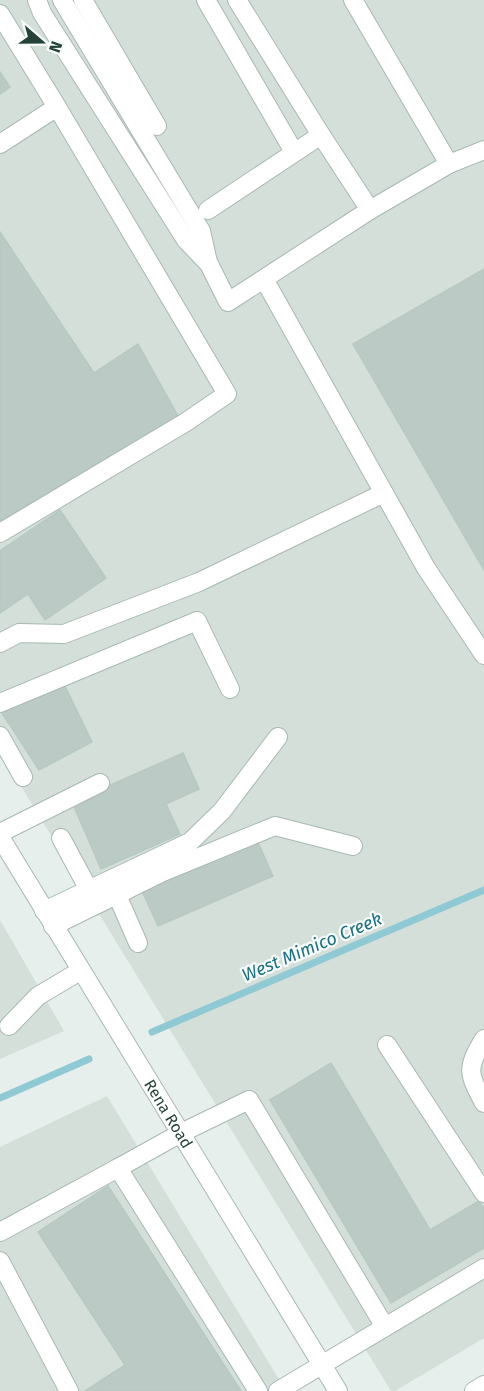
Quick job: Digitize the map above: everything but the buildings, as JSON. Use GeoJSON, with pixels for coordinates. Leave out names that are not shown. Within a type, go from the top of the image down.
{"type":"FeatureCollection","features":[{"type":"Feature","properties":{"kind":"street"},"geometry":{"type":"LineString","coordinates":[[37,0],[42,13],[186,240],[209,264]]}},
{"type":"Feature","properties":{"kind":"street"},"geometry":{"type":"LineString","coordinates":[[62,0],[201,231],[209,264],[228,302],[370,210],[449,164],[484,150]]}},
{"type":"Feature","properties":{"kind":"street"},"geometry":{"type":"LineString","coordinates":[[83,0],[157,126]]}},
{"type":"Feature","properties":{"kind":"street"},"geometry":{"type":"LineString","coordinates":[[206,0],[294,152]]}},
{"type":"Feature","properties":{"kind":"street"},"geometry":{"type":"LineString","coordinates":[[237,0],[370,210]]}},
{"type":"Feature","properties":{"kind":"street"},"geometry":{"type":"LineString","coordinates":[[353,0],[449,164]]}},
{"type":"Feature","properties":{"kind":"street"},"geometry":{"type":"LineString","coordinates":[[0,14],[226,394],[186,422],[0,533]]}},
{"type":"Feature","properties":{"kind":"street"},"geometry":{"type":"LineString","coordinates":[[0,144],[57,107]]}},
{"type":"Feature","properties":{"kind":"street"},"geometry":{"type":"LineString","coordinates":[[208,210],[321,135]]}},
{"type":"Feature","properties":{"kind":"street"},"geometry":{"type":"LineString","coordinates":[[264,279],[426,568],[484,655]]}},
{"type":"Feature","properties":{"kind":"street"},"geometry":{"type":"LineString","coordinates":[[0,643],[19,633],[64,634],[199,582],[384,493]]}},
{"type":"Feature","properties":{"kind":"street"},"geometry":{"type":"LineString","coordinates":[[0,703],[197,621],[230,689]]}},
{"type":"Feature","properties":{"kind":"street"},"geometry":{"type":"LineString","coordinates":[[0,736],[23,777]]}},
{"type":"Feature","properties":{"kind":"street"},"geometry":{"type":"LineString","coordinates":[[48,918],[89,890],[190,842],[222,811],[278,737]]}},
{"type":"Feature","properties":{"kind":"street"},"geometry":{"type":"LineString","coordinates":[[0,835],[100,783]]}},
{"type":"Feature","properties":{"kind":"street"},"geometry":{"type":"LineString","coordinates":[[48,918],[117,895],[163,872],[274,826],[353,846]]}},
{"type":"Feature","properties":{"kind":"street","name":"Rena Road"},"geometry":{"type":"LineString","coordinates":[[0,835],[80,971],[338,1391]]}},
{"type":"Feature","properties":{"kind":"street"},"geometry":{"type":"LineString","coordinates":[[61,838],[89,890]]}},
{"type":"Feature","properties":{"kind":"street"},"geometry":{"type":"LineString","coordinates":[[117,895],[138,943]]}},
{"type":"Feature","properties":{"kind":"street"},"geometry":{"type":"LineString","coordinates":[[3,1022],[38,996],[80,971]]}},
{"type":"Feature","properties":{"kind":"street"},"geometry":{"type":"LineString","coordinates":[[484,1040],[472,1059],[471,1079],[484,1102]]}},
{"type":"Feature","properties":{"kind":"street"},"geometry":{"type":"LineString","coordinates":[[387,1045],[484,1192]]}},
{"type":"Feature","properties":{"kind":"street"},"geometry":{"type":"LineString","coordinates":[[0,1232],[181,1133],[249,1100],[385,1327]]}},
{"type":"Feature","properties":{"kind":"street"},"geometry":{"type":"LineString","coordinates":[[118,1168],[258,1391]]}},
{"type":"Feature","properties":{"kind":"street"},"geometry":{"type":"LineString","coordinates":[[0,1261],[69,1391]]}},
{"type":"Feature","properties":{"kind":"street"},"geometry":{"type":"LineString","coordinates":[[278,1391],[484,1268]]}},
{"type":"Feature","properties":{"kind":"street"},"geometry":{"type":"LineString","coordinates":[[474,1391],[484,1385]]}},
{"type":"Feature","properties":{"kind":"shaded area"},"geometry":{"type":"Polygon","coordinates":[[[0,0],[484,0],[484,1338],[395,1391],[391,1391],[0,752],[0,0]]]}},
{"type":"Feature","properties":{"kind":"shaded area"},"geometry":{"type":"Polygon","coordinates":[[[0,920],[64,1031],[0,1059],[0,920]]]}},
{"type":"Feature","properties":{"kind":"shaded area"},"geometry":{"type":"Polygon","coordinates":[[[107,1096],[286,1391],[0,1391],[0,1147],[107,1096]]]}},
{"type":"Feature","properties":{"kind":"waterway","name":"West Mimico Creek"},"geometry":{"type":"LineString","coordinates":[[152,1032],[484,890]]}},
{"type":"Feature","properties":{"kind":"waterway","name":"West Mimico Creek"},"geometry":{"type":"LineString","coordinates":[[0,1098],[89,1059]]}}]}
